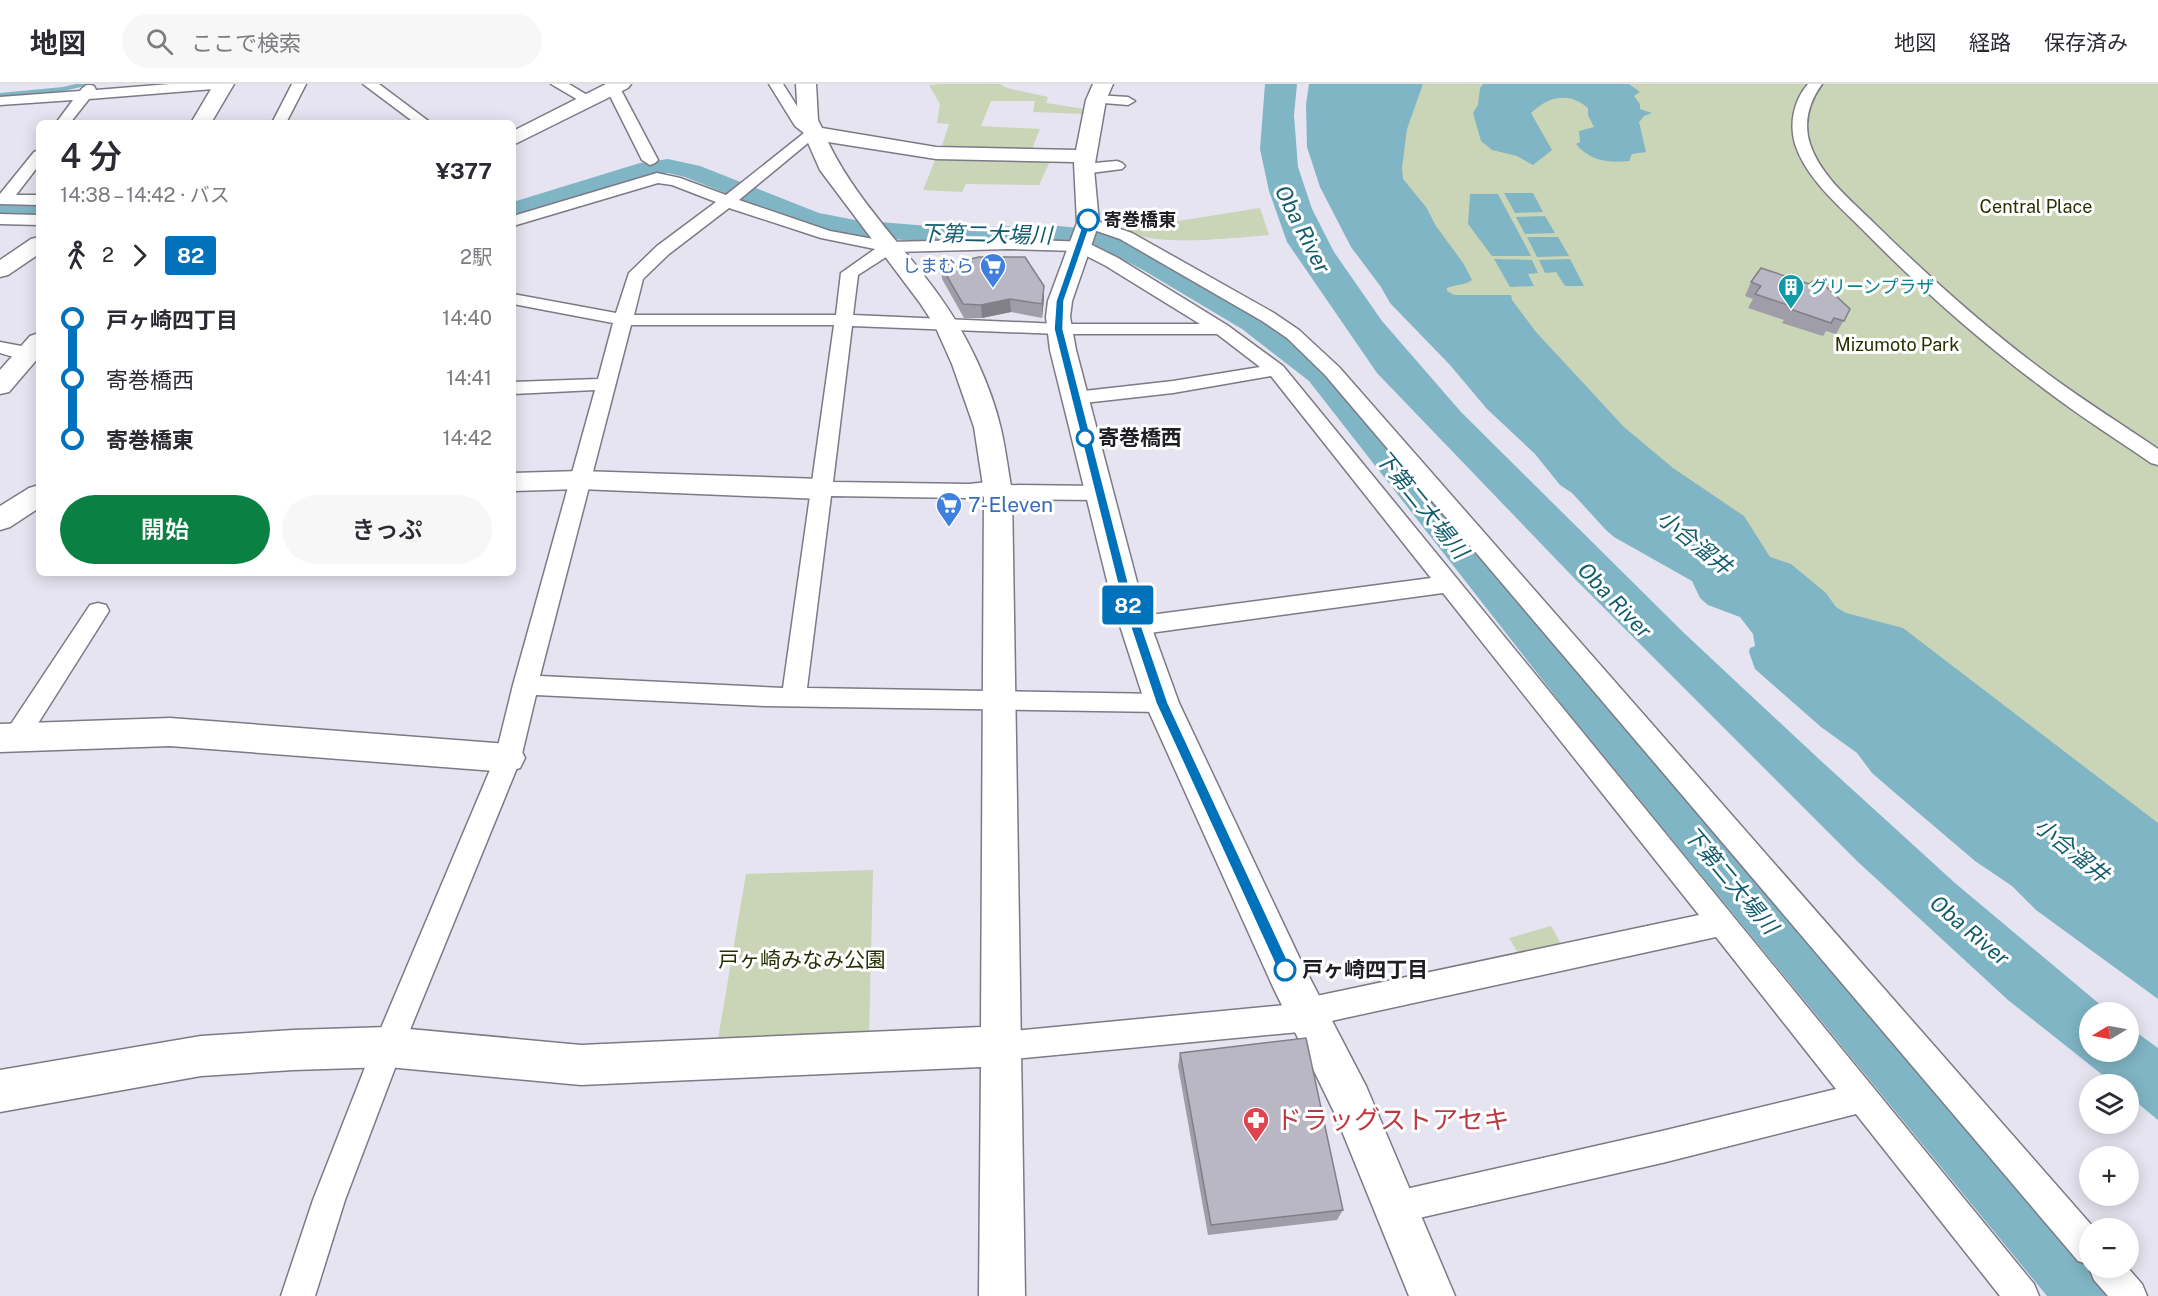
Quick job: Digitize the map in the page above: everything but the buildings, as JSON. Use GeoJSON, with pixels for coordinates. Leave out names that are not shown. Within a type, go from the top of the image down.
{"type":"FeatureCollection","features":[{"type":"Feature","properties":{"kind":"street"},"geometry":{"type":"LineString","coordinates":[[0,101],[88,90],[225,84]]}},
{"type":"Feature","properties":{"kind":"street"},"geometry":{"type":"LineString","coordinates":[[203,120],[225,84]]}},
{"type":"Feature","properties":{"kind":"street"},"geometry":{"type":"LineString","coordinates":[[281,120],[299,84]]}},
{"type":"Feature","properties":{"kind":"street"},"geometry":{"type":"LineString","coordinates":[[370,84],[420,120]]}},
{"type":"Feature","properties":{"kind":"street"},"geometry":{"type":"LineString","coordinates":[[558,84],[590,101]]}},
{"type":"Feature","properties":{"kind":"street"},"geometry":{"type":"LineString","coordinates":[[1002,1296],[997,490],[987,427],[977,395],[947,326],[831,170],[813,132],[808,120],[805,84],[777,87],[800,123],[813,132],[936,153],[1117,166]]}},
{"type":"Feature","properties":{"kind":"street"},"geometry":{"type":"LineString","coordinates":[[1815,84],[1810,89],[1801,112],[1800,124],[1803,144],[1828,185],[1900,262],[2045,381],[2158,458]]}},
{"type":"Feature","properties":{"kind":"street"},"geometry":{"type":"LineString","coordinates":[[182,120],[202,85]]}},
{"type":"Feature","properties":{"kind":"street"},"geometry":{"type":"LineString","coordinates":[[516,138],[617,86],[650,160]]}},
{"type":"Feature","properties":{"kind":"street"},"geometry":{"type":"LineString","coordinates":[[65,120],[88,90]]}},
{"type":"Feature","properties":{"kind":"street"},"geometry":{"type":"LineString","coordinates":[[1128,101],[1100,91],[1084,162],[1084,235],[1060,301],[1059,329],[1099,493],[1135,626],[1162,703],[1277,954],[1351,1101],[1432,1296]]}},
{"type":"Feature","properties":{"kind":"street"},"geometry":{"type":"LineString","coordinates":[[298,1296],[329,1200],[388,1047],[508,758],[525,685],[636,276],[663,250],[813,132]]}},
{"type":"Feature","properties":{"kind":"street"},"geometry":{"type":"LineString","coordinates":[[2,199],[36,159]]}},
{"type":"Feature","properties":{"kind":"street"},"geometry":{"type":"LineString","coordinates":[[516,220],[657,178],[736,194],[764,215],[827,234],[890,247],[1010,244],[1084,235],[1126,236],[1293,333],[1332,371],[2079,1236]]}},
{"type":"Feature","properties":{"kind":"street"},"geometry":{"type":"LineString","coordinates":[[2,199],[36,200]]}},
{"type":"Feature","properties":{"kind":"street"},"geometry":{"type":"LineString","coordinates":[[0,219],[36,220]]}},
{"type":"Feature","properties":{"kind":"street"},"geometry":{"type":"LineString","coordinates":[[1084,235],[1112,262],[1221,329],[1276,370],[2022,1296]]}},
{"type":"Feature","properties":{"kind":"street"},"geometry":{"type":"LineString","coordinates":[[0,270],[36,246]]}},
{"type":"Feature","properties":{"kind":"street"},"geometry":{"type":"LineString","coordinates":[[794,697],[850,273],[890,247]]}},
{"type":"Feature","properties":{"kind":"street"},"geometry":{"type":"LineString","coordinates":[[516,299],[624,320],[844,320],[1059,329],[1221,329]]}},
{"type":"Feature","properties":{"kind":"street"},"geometry":{"type":"LineString","coordinates":[[0,347],[36,359]]}},
{"type":"Feature","properties":{"kind":"street"},"geometry":{"type":"LineString","coordinates":[[0,386],[36,360]]}},
{"type":"Feature","properties":{"kind":"street"},"geometry":{"type":"LineString","coordinates":[[0,409],[36,360]]}},
{"type":"Feature","properties":{"kind":"street"},"geometry":{"type":"LineString","coordinates":[[1075,398],[1192,384],[1276,370]]}},
{"type":"Feature","properties":{"kind":"street"},"geometry":{"type":"LineString","coordinates":[[516,388],[606,384]]}},
{"type":"Feature","properties":{"kind":"street"},"geometry":{"type":"LineString","coordinates":[[516,482],[580,480],[822,489],[1099,493]]}},
{"type":"Feature","properties":{"kind":"street"},"geometry":{"type":"LineString","coordinates":[[0,520],[36,497]]}},
{"type":"Feature","properties":{"kind":"street"},"geometry":{"type":"LineString","coordinates":[[1135,626],[1449,584]]}},
{"type":"Feature","properties":{"kind":"street"},"geometry":{"type":"LineString","coordinates":[[8,738],[98,612]]}},
{"type":"Feature","properties":{"kind":"street"},"geometry":{"type":"LineString","coordinates":[[525,685],[698,695],[1162,703]]}},
{"type":"Feature","properties":{"kind":"street"},"geometry":{"type":"LineString","coordinates":[[8,738],[170,732],[508,758]]}},
{"type":"Feature","properties":{"kind":"street"},"geometry":{"type":"LineString","coordinates":[[0,1091],[201,1056],[388,1047],[581,1065],[1002,1046],[1308,1014],[1722,923]]}},
{"type":"Feature","properties":{"kind":"street"},"geometry":{"type":"LineString","coordinates":[[1396,1207],[1662,1147],[1861,1098]]}},
{"type":"Feature","properties":{"kind":"street"},"geometry":{"type":"LineString","coordinates":[[2115,1278],[2130,1296]]}},
{"type":"Feature","properties":{"kind":"green space"},"geometry":{"type":"Polygon","coordinates":[[[1000,84],[1007,88],[1048,97],[1046,103],[1084,109],[1084,114],[1033,112],[1035,101],[991,101],[981,126],[1040,129],[1031,151],[941,149],[949,124],[937,123],[940,104],[929,85],[1000,84]]]}},
{"type":"Feature","properties":{"kind":"green space","name":"Mizumoto Park"},"geometry":{"type":"Polygon","coordinates":[[[1395,84],[2158,84],[2158,866],[1457,318],[1381,181],[1395,84]]]}},
{"type":"Feature","properties":{"kind":"green space"},"geometry":{"type":"Polygon","coordinates":[[[936,158],[1051,159],[1039,185],[966,184],[962,192],[923,190],[936,158]]]}},
{"type":"Feature","properties":{"kind":"green space"},"geometry":{"type":"Polygon","coordinates":[[[1260,208],[1269,235],[1174,240],[1154,239],[1128,229],[1260,208]]]}},
{"type":"Feature","properties":{"kind":"green space","name":"戸ヶ崎みなみ公園"},"geometry":{"type":"Polygon","coordinates":[[[873,870],[869,1034],[718,1039],[746,874],[873,870]]]}},
{"type":"Feature","properties":{"kind":"green space"},"geometry":{"type":"Polygon","coordinates":[[[1551,926],[1565,951],[1522,960],[1509,938],[1551,926]]]}},
{"type":"Feature","properties":{"kind":"water","name":"Oba River"},"geometry":{"type":"Polygon","coordinates":[[[1265,84],[1297,84],[1294,115],[1298,167],[1312,209],[1334,252],[1382,321],[1461,412],[1684,633],[1955,883],[2097,1002],[2079,1002],[2079,1056],[2008,1000],[1857,861],[1576,580],[1377,373],[1287,242],[1269,191],[1260,149],[1265,84]]]}},
{"type":"Feature","properties":{"kind":"water","name":"小合溜井"},"geometry":{"type":"Polygon","coordinates":[[[1309,84],[1423,84],[1407,129],[1402,168],[1403,179],[1426,207],[1472,280],[1447,288],[1447,291],[1454,295],[1511,295],[1512,300],[1536,332],[1624,427],[1673,468],[1744,516],[1770,557],[1791,564],[1826,593],[1836,607],[1846,613],[1903,628],[2158,823],[2158,999],[2036,910],[2012,886],[1975,861],[1872,773],[1857,753],[1821,727],[1755,669],[1749,652],[1750,648],[1755,646],[1753,634],[1740,617],[1708,605],[1700,598],[1692,581],[1614,537],[1572,493],[1560,485],[1535,454],[1487,409],[1450,365],[1390,303],[1351,247],[1320,187],[1307,147],[1306,105],[1309,84]]]}},
{"type":"Feature","properties":{"kind":"water"},"geometry":{"type":"Polygon","coordinates":[[[1483,84],[1629,84],[1640,92],[1634,96],[1640,104],[1640,109],[1652,113],[1644,116],[1639,122],[1646,152],[1632,154],[1629,161],[1621,162],[1600,160],[1581,150],[1576,144],[1580,142],[1579,131],[1594,127],[1588,115],[1588,108],[1573,99],[1566,98],[1544,103],[1531,113],[1552,150],[1533,165],[1517,156],[1492,150],[1481,141],[1473,113],[1478,105],[1480,88],[1483,84]]]}},
{"type":"Feature","properties":{"kind":"water"},"geometry":{"type":"Polygon","coordinates":[[[1504,193],[1533,193],[1543,212],[1515,213],[1504,193]]]}},
{"type":"Feature","properties":{"kind":"water"},"geometry":{"type":"Polygon","coordinates":[[[1470,194],[1498,194],[1531,256],[1492,256],[1468,224],[1470,194]]]}},
{"type":"Feature","properties":{"kind":"water"},"geometry":{"type":"Polygon","coordinates":[[[1545,216],[1555,233],[1525,234],[1516,217],[1545,216]]]}},
{"type":"Feature","properties":{"kind":"water"},"geometry":{"type":"Polygon","coordinates":[[[1527,237],[1558,237],[1569,256],[1537,257],[1527,237]]]}},
{"type":"Feature","properties":{"kind":"water"},"geometry":{"type":"Polygon","coordinates":[[[1494,259],[1532,260],[1538,273],[1528,274],[1534,286],[1510,287],[1494,259]]]}},
{"type":"Feature","properties":{"kind":"water"},"geometry":{"type":"Polygon","coordinates":[[[1570,259],[1584,286],[1565,286],[1556,272],[1545,273],[1539,260],[1570,259]]]}},
{"type":"Feature","properties":{"kind":"water"},"geometry":{"type":"Polygon","coordinates":[[[2139,1034],[2158,1048],[2158,1120],[2139,1104],[2139,1074],[2101,1074],[2086,1062],[2139,1062],[2139,1034]]]}},
{"type":"Feature","properties":{"kind":"waterway"},"geometry":{"type":"LineString","coordinates":[[0,95],[63,89],[85,84]]}},
{"type":"Feature","properties":{"kind":"waterway","name":"下第二大場川"},"geometry":{"type":"LineString","coordinates":[[516,209],[648,168],[668,166],[692,171],[812,219],[855,228],[953,236],[1047,233],[1094,235],[1152,264],[1252,323],[1319,375],[1579,700],[2081,1296]]}},
{"type":"Feature","properties":{"kind":"waterway","name":"下第二大場川"},"geometry":{"type":"LineString","coordinates":[[0,209],[36,209]]}},
{"type":"Feature","properties":{"kind":"bus line","name":"82"},"geometry":{"type":"LineString","coordinates":[[1088,220],[1060,301],[1059,329],[1127,601],[1162,703],[1285,970]]}},
{"type":"Feature","properties":{"kind":"place","name":"寄巻橋東"},"geometry":{"type":"Point","coordinates":[1088,220]}},
{"type":"Feature","properties":{"kind":"place","name":"しまむら"},"geometry":{"type":"Point","coordinates":[993,289]}},
{"type":"Feature","properties":{"kind":"place","name":"グリーンプラザ"},"geometry":{"type":"Point","coordinates":[1791,310]}},
{"type":"Feature","properties":{"kind":"place","name":"寄巻橋西"},"geometry":{"type":"Point","coordinates":[1085,438]}},
{"type":"Feature","properties":{"kind":"place","name":"7-Eleven"},"geometry":{"type":"Point","coordinates":[949,528]}},
{"type":"Feature","properties":{"kind":"place","name":"戸ヶ崎四丁目"},"geometry":{"type":"Point","coordinates":[1285,970]}},
{"type":"Feature","properties":{"kind":"place","name":"ドラッグストアセキ"},"geometry":{"type":"Point","coordinates":[1256,1143]}},
{"type":"Feature","properties":{"kind":"park label","name":"Central Place"},"geometry":{"type":"Point","coordinates":[2036,207]}}]}
